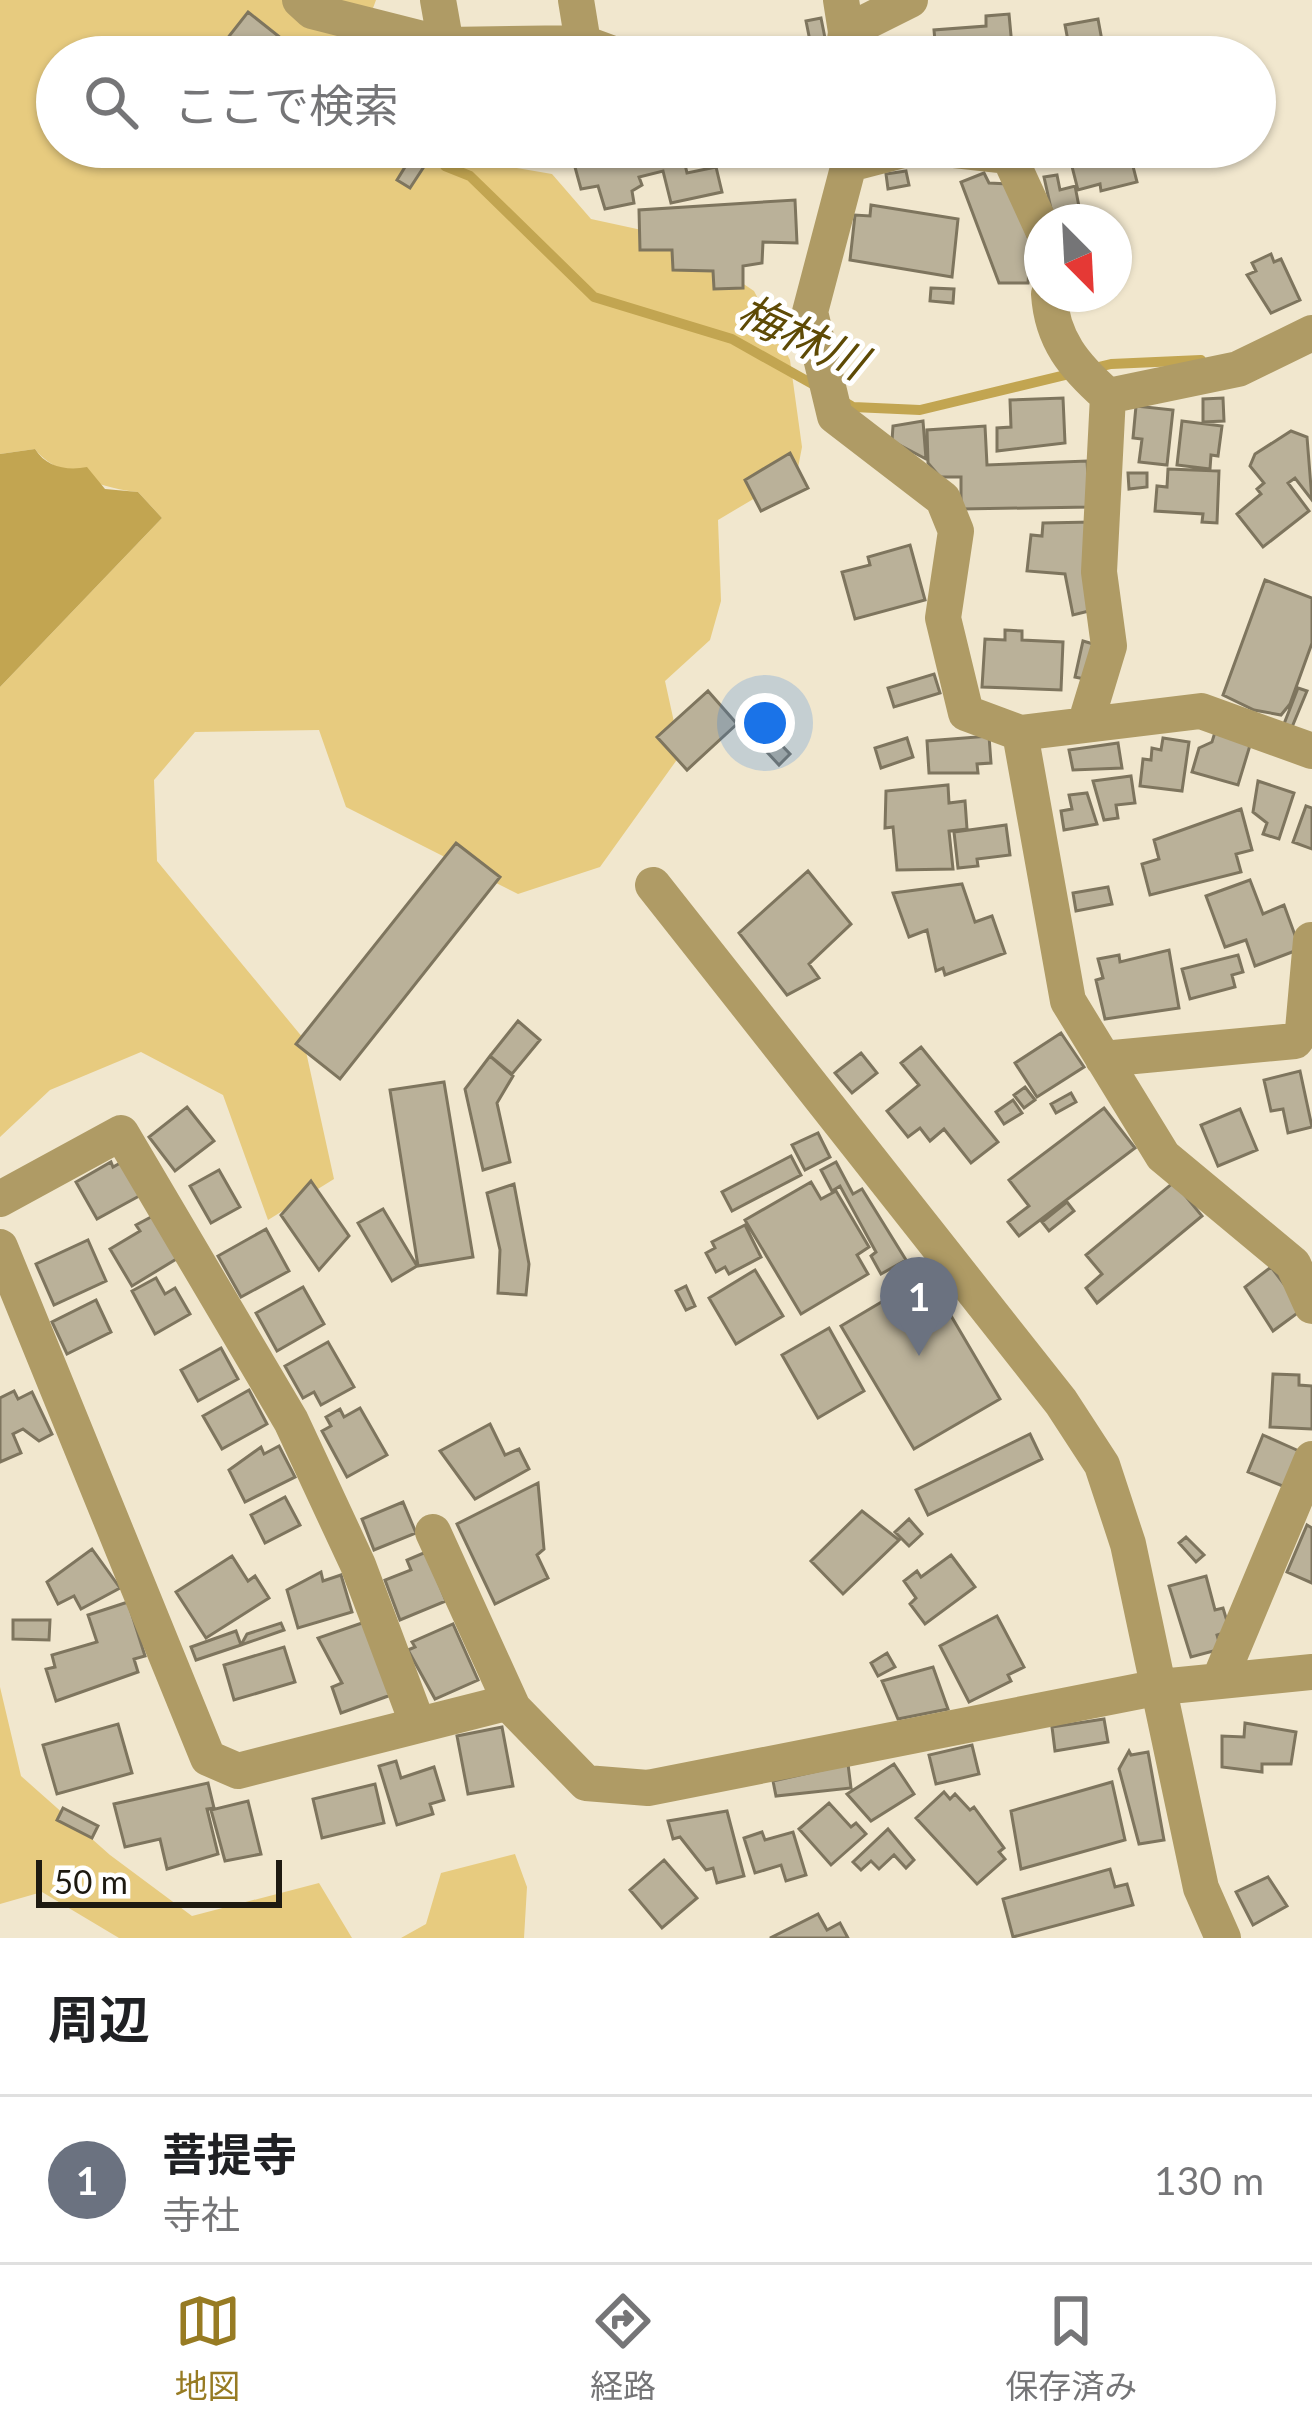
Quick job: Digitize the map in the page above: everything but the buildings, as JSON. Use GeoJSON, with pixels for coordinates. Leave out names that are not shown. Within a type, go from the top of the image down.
{"type":"FeatureCollection","features":[{"type":"Feature","properties":{"kind":"street"},"geometry":{"type":"LineString","coordinates":[[300,0],[313,11],[411,36]]}},
{"type":"Feature","properties":{"kind":"street"},"geometry":{"type":"LineString","coordinates":[[438,0],[444,36]]}},
{"type":"Feature","properties":{"kind":"street"},"geometry":{"type":"LineString","coordinates":[[577,0],[577,36]]}},
{"type":"Feature","properties":{"kind":"street"},"geometry":{"type":"LineString","coordinates":[[843,30],[910,0]]}},
{"type":"Feature","properties":{"kind":"street"},"geometry":{"type":"LineString","coordinates":[[845,168],[810,312],[835,416],[943,499],[956,531],[943,617],[966,713],[1020,734],[1201,710],[1312,751]]}},
{"type":"Feature","properties":{"kind":"street"},"geometry":{"type":"LineString","coordinates":[[1014,168],[1031,204]]}},
{"type":"Feature","properties":{"kind":"street"},"geometry":{"type":"LineString","coordinates":[[1050,312],[1068,359],[1103,392],[1099,572],[1109,646],[1085,725]]}},
{"type":"Feature","properties":{"kind":"street"},"geometry":{"type":"LineString","coordinates":[[1103,392],[1238,369],[1312,333]]}},
{"type":"Feature","properties":{"kind":"street"},"geometry":{"type":"LineString","coordinates":[[1020,734],[1068,1000],[1162,1156],[1293,1264],[1312,1306]]}},
{"type":"Feature","properties":{"kind":"street"},"geometry":{"type":"LineString","coordinates":[[653,885],[1061,1402],[1102,1465],[1128,1544],[1201,1888],[1223,1938]]}},
{"type":"Feature","properties":{"kind":"street"},"geometry":{"type":"LineString","coordinates":[[1103,1058],[1295,1041],[1303,1030],[1311,940]]}},
{"type":"Feature","properties":{"kind":"street"},"geometry":{"type":"LineString","coordinates":[[0,1199],[122,1133],[291,1421],[358,1565],[418,1725]]}},
{"type":"Feature","properties":{"kind":"street"},"geometry":{"type":"LineString","coordinates":[[0,1247],[208,1758],[238,1771],[510,1702]]}},
{"type":"Feature","properties":{"kind":"street"},"geometry":{"type":"LineString","coordinates":[[1219,1681],[1312,1459]]}},
{"type":"Feature","properties":{"kind":"street"},"geometry":{"type":"LineString","coordinates":[[433,1532],[510,1702],[586,1783],[648,1788],[1160,1687],[1312,1672]]}},
{"type":"Feature","properties":{"kind":"shaded area"},"geometry":{"type":"Polygon","coordinates":[[[0,0],[376,0],[363,36],[36,36],[36,168],[516,168],[552,174],[591,219],[674,237],[754,291],[790,360],[802,447],[797,473],[718,520],[721,601],[710,640],[665,681],[681,754],[600,867],[518,894],[346,807],[319,730],[195,732],[154,780],[157,861],[303,1038],[334,1179],[268,1220],[223,1095],[141,1052],[50,1090],[0,1137],[0,687],[162,518],[138,492],[81,478],[53,465],[35,449],[0,454],[0,0]]]}},
{"type":"Feature","properties":{"kind":"shaded area"},"geometry":{"type":"Polygon","coordinates":[[[35,449],[58,466],[87,467],[105,489],[138,492],[162,518],[0,687],[0,454],[35,449]]]}},
{"type":"Feature","properties":{"kind":"shaded area"},"geometry":{"type":"Polygon","coordinates":[[[0,1687],[21,1776],[110,1855],[192,1916],[319,1883],[352,1938],[119,1938],[42,1892],[0,1904],[0,1687]]]}},
{"type":"Feature","properties":{"kind":"shaded area"},"geometry":{"type":"Polygon","coordinates":[[[515,1854],[527,1887],[524,1938],[401,1938],[426,1924],[441,1873],[515,1854]]]}},
{"type":"Feature","properties":{"kind":"waterway","name":"梅林川"},"geometry":{"type":"LineString","coordinates":[[450,168],[470,176],[594,297],[732,339],[816,386]]}},
{"type":"Feature","properties":{"kind":"waterway","name":"梅林川"},"geometry":{"type":"LineString","coordinates":[[843,401],[853,407],[920,410],[1111,364],[1201,360]]}},
{"type":"Feature","properties":{"kind":"place","name":"菩提寺"},"geometry":{"type":"Point","coordinates":[919,1356]}}]}
